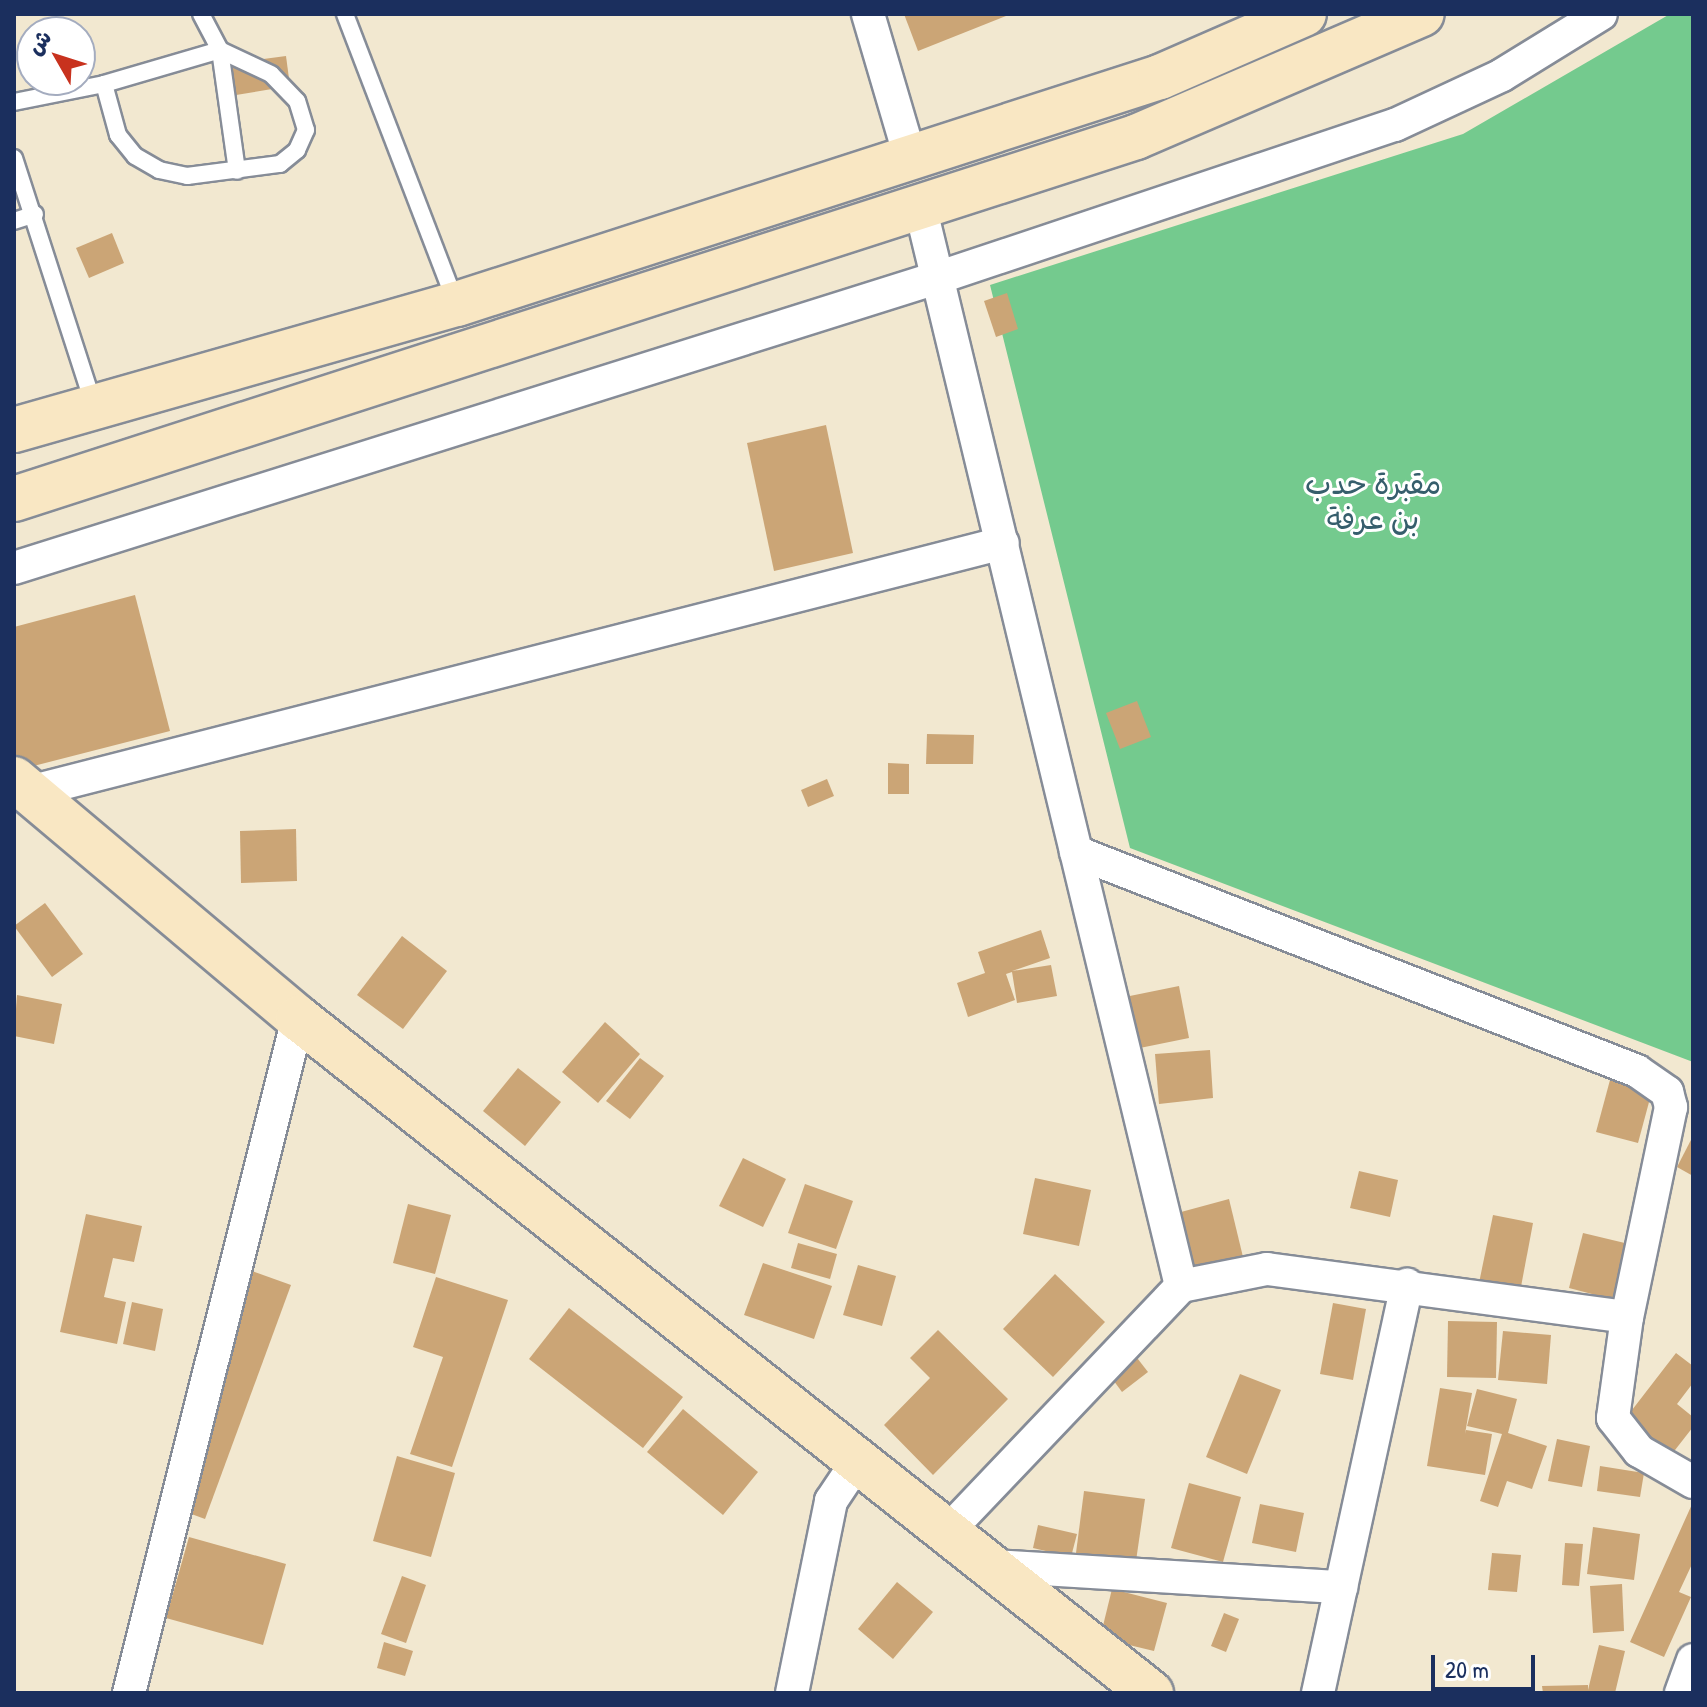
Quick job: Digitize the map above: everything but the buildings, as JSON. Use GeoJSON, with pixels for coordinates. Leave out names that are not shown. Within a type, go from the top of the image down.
{"type":"FeatureCollection","features":[{"type":"Feature","properties":{"kind":"main road"},"geometry":{"type":"LineString","coordinates":[[14,430],[457,304],[1160,77],[1304,14]]}},
{"type":"Feature","properties":{"kind":"main road"},"geometry":{"type":"LineString","coordinates":[[14,499],[1136,137],[1422,14]]}},
{"type":"Feature","properties":{"kind":"main road"},"geometry":{"type":"LineString","coordinates":[[22,786],[298,1018],[1151,1693]]}},
{"type":"Feature","properties":{"kind":"street"},"geometry":{"type":"LineString","coordinates":[[868,14],[910,157]]}},
{"type":"Feature","properties":{"kind":"street"},"geometry":{"type":"LineString","coordinates":[[14,568],[940,277],[1395,125],[1502,75],[1601,14]]}},
{"type":"Feature","properties":{"kind":"street"},"geometry":{"type":"LineString","coordinates":[[920,206],[940,277],[1181,1286]]}},
{"type":"Feature","properties":{"kind":"street"},"geometry":{"type":"LineString","coordinates":[[22,786],[1003,543]]}},
{"type":"Feature","properties":{"kind":"street"},"geometry":{"type":"LineString","coordinates":[[1076,852],[1652,1079],[1667,1092],[1671,1107],[1627,1317],[1613,1418],[1639,1451],[1693,1482]]}},
{"type":"Feature","properties":{"kind":"street"},"geometry":{"type":"LineString","coordinates":[[129,1693],[298,1018]]}},
{"type":"Feature","properties":{"kind":"street"},"geometry":{"type":"LineString","coordinates":[[948,1531],[1181,1286],[1267,1269],[1407,1285],[1627,1317]]}},
{"type":"Feature","properties":{"kind":"street"},"geometry":{"type":"LineString","coordinates":[[1318,1693],[1407,1285]]}},
{"type":"Feature","properties":{"kind":"street"},"geometry":{"type":"LineString","coordinates":[[792,1693],[831,1501],[859,1459]]}},
{"type":"Feature","properties":{"kind":"street"},"geometry":{"type":"LineString","coordinates":[[993,1566],[1341,1587]]}},
{"type":"Feature","properties":{"kind":"street"},"geometry":{"type":"LineString","coordinates":[[1681,1693],[1693,1660]]}},
{"type":"Feature","properties":{"kind":"lane"},"geometry":{"type":"LineString","coordinates":[[201,14],[220,50],[237,171]]}},
{"type":"Feature","properties":{"kind":"lane"},"geometry":{"type":"LineString","coordinates":[[345,14],[457,304]]}},
{"type":"Feature","properties":{"kind":"lane"},"geometry":{"type":"LineString","coordinates":[[14,102],[104,84],[220,50],[271,74],[297,101],[306,130],[297,150],[280,164],[187,176],[159,170],[135,156],[118,135],[104,84]]}},
{"type":"Feature","properties":{"kind":"lane"},"geometry":{"type":"LineString","coordinates":[[14,158],[35,214],[95,406]]}},
{"type":"Feature","properties":{"kind":"lane"},"geometry":{"type":"LineString","coordinates":[[14,221],[35,214]]}},
{"type":"Feature","properties":{"kind":"green space","name":"مقبرة حدب بن عرفة"},"geometry":{"type":"Polygon","coordinates":[[[1670,14],[1693,14],[1693,1062],[1130,848],[990,285],[1463,134],[1670,14]]]}}]}
